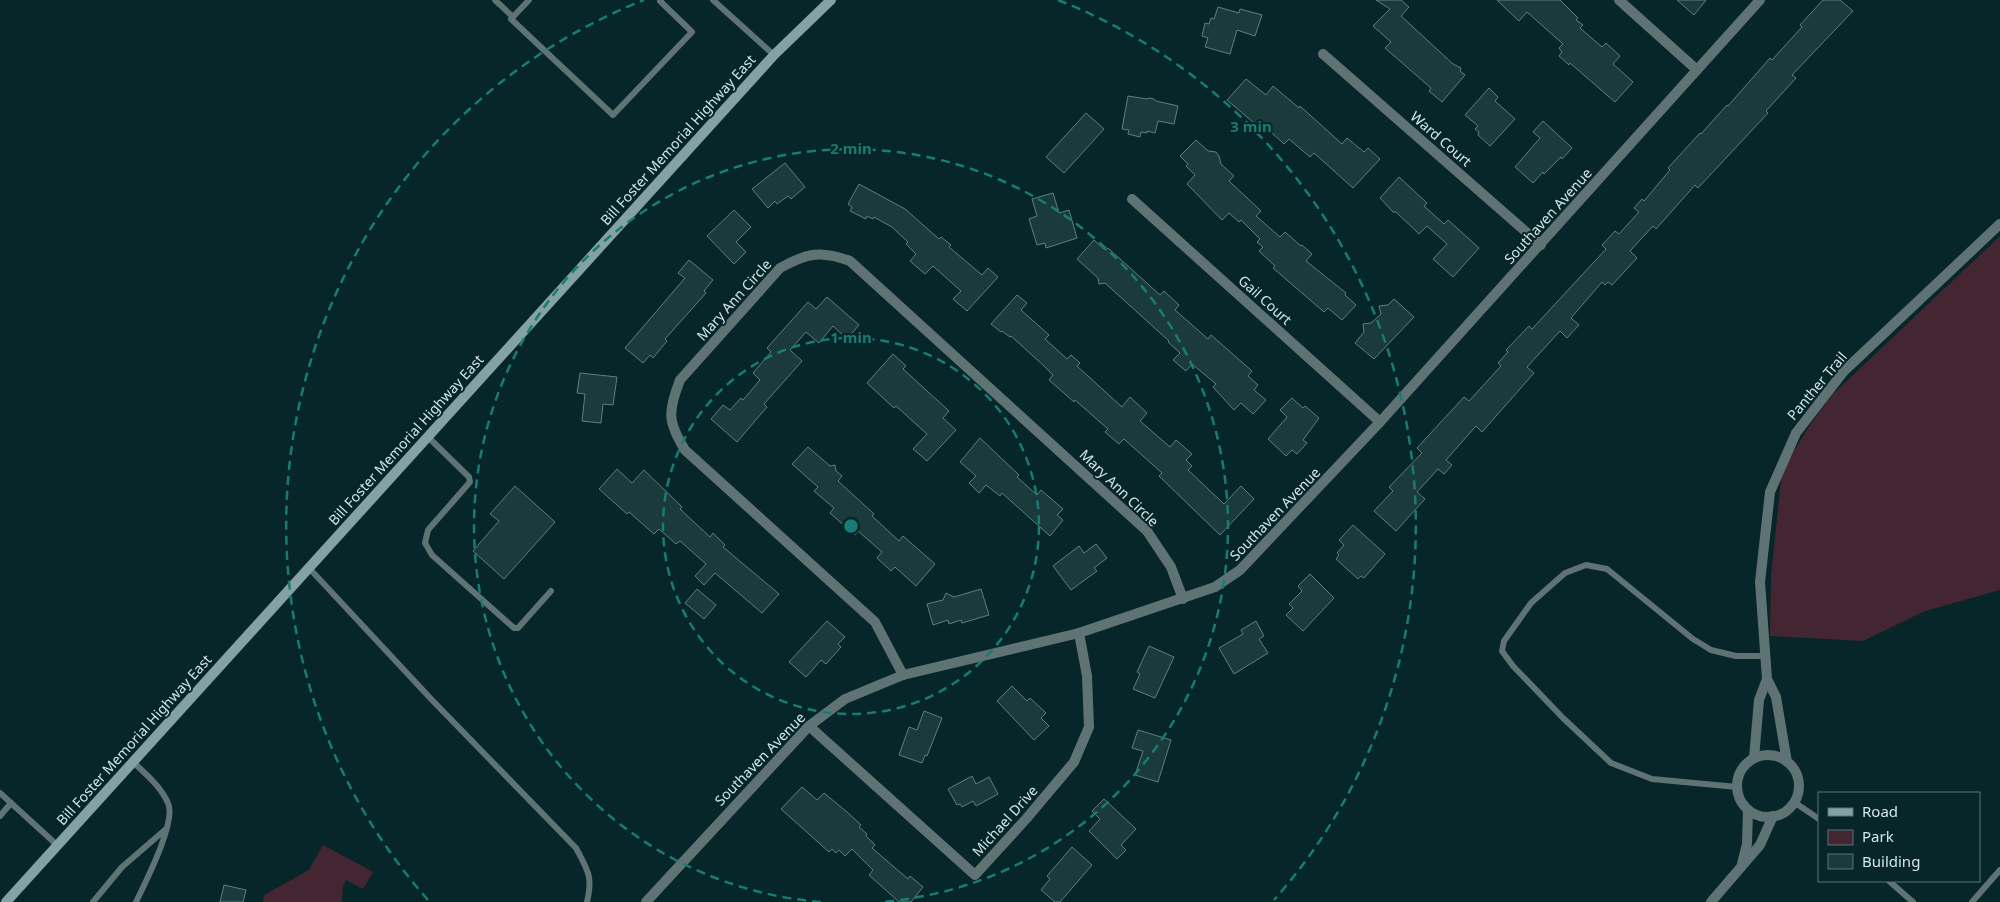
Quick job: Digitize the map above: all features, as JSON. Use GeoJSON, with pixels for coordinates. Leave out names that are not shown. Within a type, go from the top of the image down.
{"type":"FeatureCollection","features":[{"type":"Feature","properties":{"kind":"main road","name":"Bill Foster Memorial Highway East"},"geometry":{"type":"LineString","coordinates":[[6,902],[774,55],[831,0]]}},
{"type":"Feature","properties":{"kind":"street"},"geometry":{"type":"LineString","coordinates":[[1619,0],[1697,70]]}},
{"type":"Feature","properties":{"kind":"street","name":"Southaven Avenue"},"geometry":{"type":"LineString","coordinates":[[646,902],[809,726],[845,699],[903,675],[1080,633],[1215,587],[1240,570],[1380,422],[1760,0]]}},
{"type":"Feature","properties":{"kind":"street","name":"Ward Court"},"geometry":{"type":"LineString","coordinates":[[1323,54],[1541,245]]}},
{"type":"Feature","properties":{"kind":"street","name":"Gail Court"},"geometry":{"type":"LineString","coordinates":[[1132,199],[1380,422]]}},
{"type":"Feature","properties":{"kind":"street","name":"Panther Trail"},"geometry":{"type":"LineString","coordinates":[[1787,762],[1776,697],[1767,679],[1760,582],[1770,492],[1796,432],[1844,371],[2000,224]]}},
{"type":"Feature","properties":{"kind":"street","name":"Mary Ann Circle"},"geometry":{"type":"LineString","coordinates":[[903,675],[875,622],[684,450],[670,419],[673,399],[680,380],[780,268],[800,257],[820,253],[836,256],[850,262],[1147,531],[1171,567],[1184,598]]}},
{"type":"Feature","properties":{"kind":"street","name":"Michael Drive"},"geometry":{"type":"LineString","coordinates":[[809,726],[975,875],[1074,762],[1090,727],[1087,676],[1080,633]]}},
{"type":"Feature","properties":{"kind":"street","name":"Panther Trail"},"geometry":{"type":"LineString","coordinates":[[1754,758],[1759,700],[1767,679]]}},
{"type":"Feature","properties":{"kind":"street"},"geometry":{"type":"LineString","coordinates":[[1772,756],[1787,762],[1797,776],[1798,794],[1794,802],[1781,814],[1764,817],[1748,810],[1742,804],[1737,787],[1742,770],[1754,758],[1772,756]]}},
{"type":"Feature","properties":{"kind":"street"},"geometry":{"type":"LineString","coordinates":[[1740,870],[1747,844],[1748,810]]}},
{"type":"Feature","properties":{"kind":"street"},"geometry":{"type":"LineString","coordinates":[[1710,902],[1760,845],[1773,816]]}},
{"type":"Feature","properties":{"kind":"lane"},"geometry":{"type":"LineString","coordinates":[[495,0],[513,17],[511,19],[613,115],[692,32],[660,0]]}},
{"type":"Feature","properties":{"kind":"lane"},"geometry":{"type":"LineString","coordinates":[[513,17],[529,0]]}},
{"type":"Feature","properties":{"kind":"lane"},"geometry":{"type":"LineString","coordinates":[[713,0],[774,55]]}},
{"type":"Feature","properties":{"kind":"lane"},"geometry":{"type":"LineString","coordinates":[[428,436],[469,477],[470,482],[428,530],[426,543],[432,555],[514,628],[518,628],[551,591]]}},
{"type":"Feature","properties":{"kind":"lane"},"geometry":{"type":"LineString","coordinates":[[1737,787],[1652,780],[1611,763],[1512,666],[1502,651],[1504,641],[1531,603],[1564,573],[1586,566],[1607,568],[1693,639],[1711,650],[1736,656],[1765,656]]}},
{"type":"Feature","properties":{"kind":"lane"},"geometry":{"type":"LineString","coordinates":[[309,568],[432,700],[576,848],[589,872],[591,885],[587,902]]}},
{"type":"Feature","properties":{"kind":"lane"},"geometry":{"type":"LineString","coordinates":[[133,762],[157,786],[170,805],[169,826],[136,902]]}},
{"type":"Feature","properties":{"kind":"lane"},"geometry":{"type":"LineString","coordinates":[[0,794],[57,844]]}},
{"type":"Feature","properties":{"kind":"lane"},"geometry":{"type":"LineString","coordinates":[[1794,802],[1818,818]]}},
{"type":"Feature","properties":{"kind":"lane"},"geometry":{"type":"LineString","coordinates":[[0,816],[11,803]]}},
{"type":"Feature","properties":{"kind":"lane"},"geometry":{"type":"LineString","coordinates":[[93,902],[122,867],[169,826]]}},
{"type":"Feature","properties":{"kind":"lane"},"geometry":{"type":"LineString","coordinates":[[1972,902],[2000,870]]}},
{"type":"Feature","properties":{"kind":"lane"},"geometry":{"type":"LineString","coordinates":[[1890,882],[1913,902]]}},
{"type":"Feature","properties":{"kind":"green space"},"geometry":{"type":"Polygon","coordinates":[[[2000,236],[2000,590],[1925,611],[1863,641],[1770,636],[1771,576],[1781,480],[1791,456],[1810,425],[1833,394],[2000,236]]]}},
{"type":"Feature","properties":{"kind":"green space"},"geometry":{"type":"Polygon","coordinates":[[[323,845],[373,872],[363,889],[346,880],[343,886],[342,902],[263,902],[264,895],[309,870],[323,845]]]}},
{"type":"Feature","properties":{"kind":"building"},"geometry":{"type":"Polygon","coordinates":[[[1376,0],[1401,0],[1409,7],[1401,16],[1453,64],[1461,68],[1460,71],[1465,75],[1442,102],[1429,91],[1431,88],[1385,48],[1391,42],[1373,26],[1390,9],[1376,0]]]}},
{"type":"Feature","properties":{"kind":"building"},"geometry":{"type":"Polygon","coordinates":[[[1497,0],[1560,0],[1578,18],[1576,20],[1583,25],[1580,28],[1602,47],[1606,43],[1620,56],[1613,64],[1633,82],[1615,102],[1570,63],[1569,65],[1559,56],[1562,52],[1559,48],[1563,44],[1527,12],[1519,21],[1497,0]]]}},
{"type":"Feature","properties":{"kind":"building"},"geometry":{"type":"Polygon","coordinates":[[[1677,0],[1706,0],[1694,15],[1677,0]]]}},
{"type":"Feature","properties":{"kind":"building"},"geometry":{"type":"Polygon","coordinates":[[[1823,0],[1840,0],[1853,11],[1792,75],[1796,78],[1766,111],[1768,113],[1698,188],[1695,185],[1656,229],[1653,226],[1630,251],[1637,258],[1612,285],[1608,282],[1605,285],[1602,282],[1571,318],[1579,325],[1567,338],[1560,331],[1527,367],[1534,373],[1482,432],[1476,426],[1446,460],[1452,465],[1444,474],[1438,469],[1417,492],[1425,499],[1396,531],[1374,511],[1393,491],[1389,487],[1422,453],[1417,448],[1464,397],[1469,401],[1501,366],[1498,363],[1508,352],[1506,350],[1529,326],[1532,329],[1606,249],[1602,245],[1615,231],[1619,234],[1639,212],[1634,208],[1642,199],[1644,201],[1670,170],[1668,168],[1728,106],[1770,58],[1772,60],[1823,0]]]}},
{"type":"Feature","properties":{"kind":"building"},"geometry":{"type":"Polygon","coordinates":[[[1218,7],[1239,13],[1240,9],[1262,15],[1255,36],[1237,30],[1230,54],[1205,47],[1208,38],[1202,36],[1205,23],[1209,24],[1211,18],[1214,19],[1218,7]]]}},
{"type":"Feature","properties":{"kind":"building"},"geometry":{"type":"Polygon","coordinates":[[[1246,79],[1266,95],[1273,86],[1299,108],[1300,106],[1342,144],[1347,138],[1364,152],[1368,148],[1380,159],[1353,188],[1314,153],[1310,157],[1289,139],[1284,144],[1264,126],[1261,129],[1227,100],[1246,79]]]}},
{"type":"Feature","properties":{"kind":"building"},"geometry":{"type":"Polygon","coordinates":[[[1489,88],[1498,97],[1495,101],[1515,119],[1490,146],[1478,135],[1479,132],[1475,129],[1478,126],[1465,115],[1489,88]]]}},
{"type":"Feature","properties":{"kind":"building"},"geometry":{"type":"Polygon","coordinates":[[[1128,96],[1154,99],[1178,106],[1174,124],[1158,121],[1155,133],[1141,132],[1140,137],[1128,134],[1129,130],[1122,129],[1128,96]]]}},
{"type":"Feature","properties":{"kind":"building"},"geometry":{"type":"Polygon","coordinates":[[[1086,113],[1104,129],[1064,173],[1046,157],[1086,113]]]}},
{"type":"Feature","properties":{"kind":"building"},"geometry":{"type":"Polygon","coordinates":[[[1543,121],[1572,148],[1544,174],[1543,172],[1533,183],[1515,167],[1540,138],[1533,132],[1543,121]]]}},
{"type":"Feature","properties":{"kind":"building"},"geometry":{"type":"Polygon","coordinates":[[[1196,140],[1208,151],[1216,152],[1221,164],[1234,176],[1229,181],[1261,211],[1256,216],[1280,237],[1285,232],[1302,245],[1312,254],[1306,261],[1346,293],[1345,295],[1356,305],[1342,320],[1328,308],[1324,312],[1273,268],[1275,266],[1259,251],[1263,247],[1257,242],[1260,239],[1241,220],[1239,222],[1229,213],[1222,220],[1187,184],[1195,175],[1180,156],[1196,140]]]}},
{"type":"Feature","properties":{"kind":"building"},"geometry":{"type":"Polygon","coordinates":[[[785,163],[805,187],[791,199],[788,196],[777,204],[775,201],[768,208],[752,189],[785,163]]]}},
{"type":"Feature","properties":{"kind":"building"},"geometry":{"type":"Polygon","coordinates":[[[1399,177],[1427,203],[1424,206],[1444,224],[1448,220],[1479,248],[1453,277],[1433,259],[1447,244],[1427,226],[1419,234],[1380,198],[1399,177]]]}},
{"type":"Feature","properties":{"kind":"building"},"geometry":{"type":"Polygon","coordinates":[[[859,184],[905,209],[939,239],[941,237],[951,245],[949,247],[982,275],[988,268],[998,277],[967,311],[953,299],[961,291],[933,266],[925,274],[910,261],[916,254],[906,244],[908,242],[892,227],[874,217],[873,219],[867,216],[866,219],[850,211],[852,207],[848,204],[859,184]]]}},
{"type":"Feature","properties":{"kind":"building"},"geometry":{"type":"Polygon","coordinates":[[[1053,193],[1059,213],[1069,210],[1077,238],[1046,248],[1045,243],[1037,245],[1029,219],[1037,216],[1032,199],[1053,193]]]}},
{"type":"Feature","properties":{"kind":"building"},"geometry":{"type":"Polygon","coordinates":[[[734,210],[751,227],[736,242],[746,252],[734,264],[707,236],[734,210]]]}},
{"type":"Feature","properties":{"kind":"building"},"geometry":{"type":"Polygon","coordinates":[[[1094,240],[1105,250],[1108,248],[1160,295],[1164,291],[1179,305],[1175,310],[1208,339],[1211,335],[1252,371],[1248,376],[1258,385],[1254,390],[1266,400],[1253,414],[1241,403],[1234,410],[1213,387],[1216,384],[1192,364],[1186,371],[1173,360],[1180,353],[1169,341],[1105,283],[1099,284],[1098,278],[1077,259],[1094,240]]]}},
{"type":"Feature","properties":{"kind":"building"},"geometry":{"type":"Polygon","coordinates":[[[689,260],[713,280],[704,291],[706,293],[665,339],[667,341],[653,358],[650,355],[643,363],[625,348],[685,278],[678,273],[689,260]]]}},
{"type":"Feature","properties":{"kind":"building"},"geometry":{"type":"Polygon","coordinates":[[[1017,295],[1027,303],[1021,310],[1049,335],[1045,339],[1067,359],[1071,355],[1080,363],[1077,366],[1122,407],[1130,397],[1147,413],[1140,421],[1170,447],[1176,440],[1192,454],[1186,460],[1192,466],[1188,470],[1224,504],[1241,486],[1254,499],[1220,535],[1159,476],[1162,473],[1124,439],[1119,444],[1105,432],[1108,429],[1049,380],[1053,375],[1043,365],[1011,336],[1001,332],[991,324],[1017,295]]]}},
{"type":"Feature","properties":{"kind":"building"},"geometry":{"type":"Polygon","coordinates":[[[827,297],[859,325],[847,339],[833,326],[819,343],[806,332],[790,350],[802,361],[764,404],[767,407],[737,442],[711,419],[723,405],[730,410],[741,398],[743,400],[760,380],[753,373],[771,352],[767,348],[808,302],[816,309],[827,297]]]}},
{"type":"Feature","properties":{"kind":"building"},"geometry":{"type":"Polygon","coordinates":[[[1394,299],[1414,317],[1374,359],[1355,343],[1364,332],[1363,324],[1371,323],[1381,314],[1379,306],[1388,305],[1394,299]]]}},
{"type":"Feature","properties":{"kind":"building"},"geometry":{"type":"Polygon","coordinates":[[[893,354],[906,366],[903,369],[949,411],[943,418],[956,430],[927,461],[913,449],[927,434],[896,406],[894,408],[867,383],[893,354]]]}},
{"type":"Feature","properties":{"kind":"building"},"geometry":{"type":"Polygon","coordinates":[[[580,373],[617,377],[613,405],[603,404],[601,423],[582,421],[585,394],[577,393],[580,373]]]}},
{"type":"Feature","properties":{"kind":"building"},"geometry":{"type":"Polygon","coordinates":[[[1292,398],[1319,418],[1303,440],[1307,443],[1297,454],[1292,450],[1286,456],[1268,439],[1287,417],[1280,410],[1292,398]]]}},
{"type":"Feature","properties":{"kind":"building"},"geometry":{"type":"Polygon","coordinates":[[[980,438],[1037,495],[1041,490],[1063,509],[1057,515],[1063,520],[1050,536],[1002,493],[1000,496],[986,485],[979,493],[969,483],[976,476],[960,462],[980,438]]]}},
{"type":"Feature","properties":{"kind":"building"},"geometry":{"type":"Polygon","coordinates":[[[808,447],[830,466],[835,465],[836,471],[842,476],[838,481],[874,514],[872,516],[899,541],[903,536],[935,564],[916,586],[895,567],[891,571],[877,558],[882,552],[858,531],[855,535],[830,513],[834,508],[814,491],[818,487],[792,464],[808,447]]]}},
{"type":"Feature","properties":{"kind":"building"},"geometry":{"type":"Polygon","coordinates":[[[617,469],[632,483],[644,470],[682,507],[680,509],[710,537],[713,533],[725,545],[723,547],[779,594],[762,613],[715,573],[704,585],[695,576],[706,564],[680,541],[676,544],[659,529],[654,534],[629,512],[627,514],[599,489],[617,469]]]}},
{"type":"Feature","properties":{"kind":"building"},"geometry":{"type":"Polygon","coordinates":[[[515,486],[555,522],[504,579],[473,551],[499,521],[490,514],[515,486]]]}},
{"type":"Feature","properties":{"kind":"building"},"geometry":{"type":"Polygon","coordinates":[[[1353,525],[1385,554],[1364,578],[1361,576],[1358,579],[1336,559],[1339,555],[1337,553],[1344,545],[1339,540],[1353,525]]]}},
{"type":"Feature","properties":{"kind":"building"},"geometry":{"type":"Polygon","coordinates":[[[1096,544],[1107,558],[1094,568],[1097,571],[1071,590],[1053,566],[1079,546],[1084,553],[1096,544]]]}},
{"type":"Feature","properties":{"kind":"building"},"geometry":{"type":"Polygon","coordinates":[[[1310,574],[1334,598],[1303,631],[1286,615],[1293,608],[1289,604],[1302,591],[1298,586],[1310,574]]]}},
{"type":"Feature","properties":{"kind":"building"},"geometry":{"type":"Polygon","coordinates":[[[697,589],[716,605],[704,619],[685,603],[697,589]]]}},
{"type":"Feature","properties":{"kind":"building"},"geometry":{"type":"Polygon","coordinates":[[[981,589],[989,615],[962,623],[961,620],[949,624],[948,620],[933,625],[927,604],[943,600],[946,593],[954,597],[981,589]]]}},
{"type":"Feature","properties":{"kind":"building"},"geometry":{"type":"Polygon","coordinates":[[[827,621],[845,637],[838,644],[841,647],[826,664],[821,660],[806,677],[789,662],[827,621]]]}},
{"type":"Feature","properties":{"kind":"building"},"geometry":{"type":"Polygon","coordinates":[[[1256,621],[1264,636],[1259,639],[1268,653],[1234,674],[1219,648],[1243,634],[1241,630],[1256,621]]]}},
{"type":"Feature","properties":{"kind":"building"},"geometry":{"type":"Polygon","coordinates":[[[1149,646],[1174,657],[1155,698],[1133,689],[1140,674],[1137,672],[1149,646]]]}},
{"type":"Feature","properties":{"kind":"building"},"geometry":{"type":"Polygon","coordinates":[[[1012,686],[1027,701],[1030,698],[1046,713],[1041,718],[1049,726],[1034,740],[997,701],[1012,686]]]}},
{"type":"Feature","properties":{"kind":"building"},"geometry":{"type":"Polygon","coordinates":[[[924,711],[942,718],[927,756],[925,755],[922,763],[899,755],[909,727],[917,730],[924,711]]]}},
{"type":"Feature","properties":{"kind":"building"},"geometry":{"type":"Polygon","coordinates":[[[1138,730],[1171,740],[1158,782],[1135,775],[1143,751],[1132,748],[1138,730]]]}},
{"type":"Feature","properties":{"kind":"building"},"geometry":{"type":"Polygon","coordinates":[[[972,776],[976,784],[989,777],[998,794],[976,806],[973,801],[962,807],[960,804],[957,805],[948,789],[972,776]]]}},
{"type":"Feature","properties":{"kind":"building"},"geometry":{"type":"Polygon","coordinates":[[[802,787],[817,800],[824,793],[847,812],[861,825],[859,827],[875,845],[872,848],[908,879],[910,876],[923,887],[911,902],[899,902],[869,875],[873,870],[852,849],[845,856],[839,850],[836,853],[832,849],[829,852],[781,809],[802,787]]]}},
{"type":"Feature","properties":{"kind":"building"},"geometry":{"type":"Polygon","coordinates":[[[1104,799],[1136,829],[1121,845],[1126,850],[1117,859],[1089,831],[1100,819],[1092,811],[1104,799]]]}},
{"type":"Feature","properties":{"kind":"building"},"geometry":{"type":"Polygon","coordinates":[[[1072,847],[1092,865],[1060,902],[1055,902],[1041,890],[1050,879],[1047,876],[1072,847]]]}},
{"type":"Feature","properties":{"kind":"building"},"geometry":{"type":"Polygon","coordinates":[[[224,885],[246,890],[243,902],[220,902],[224,885]]]}}]}
